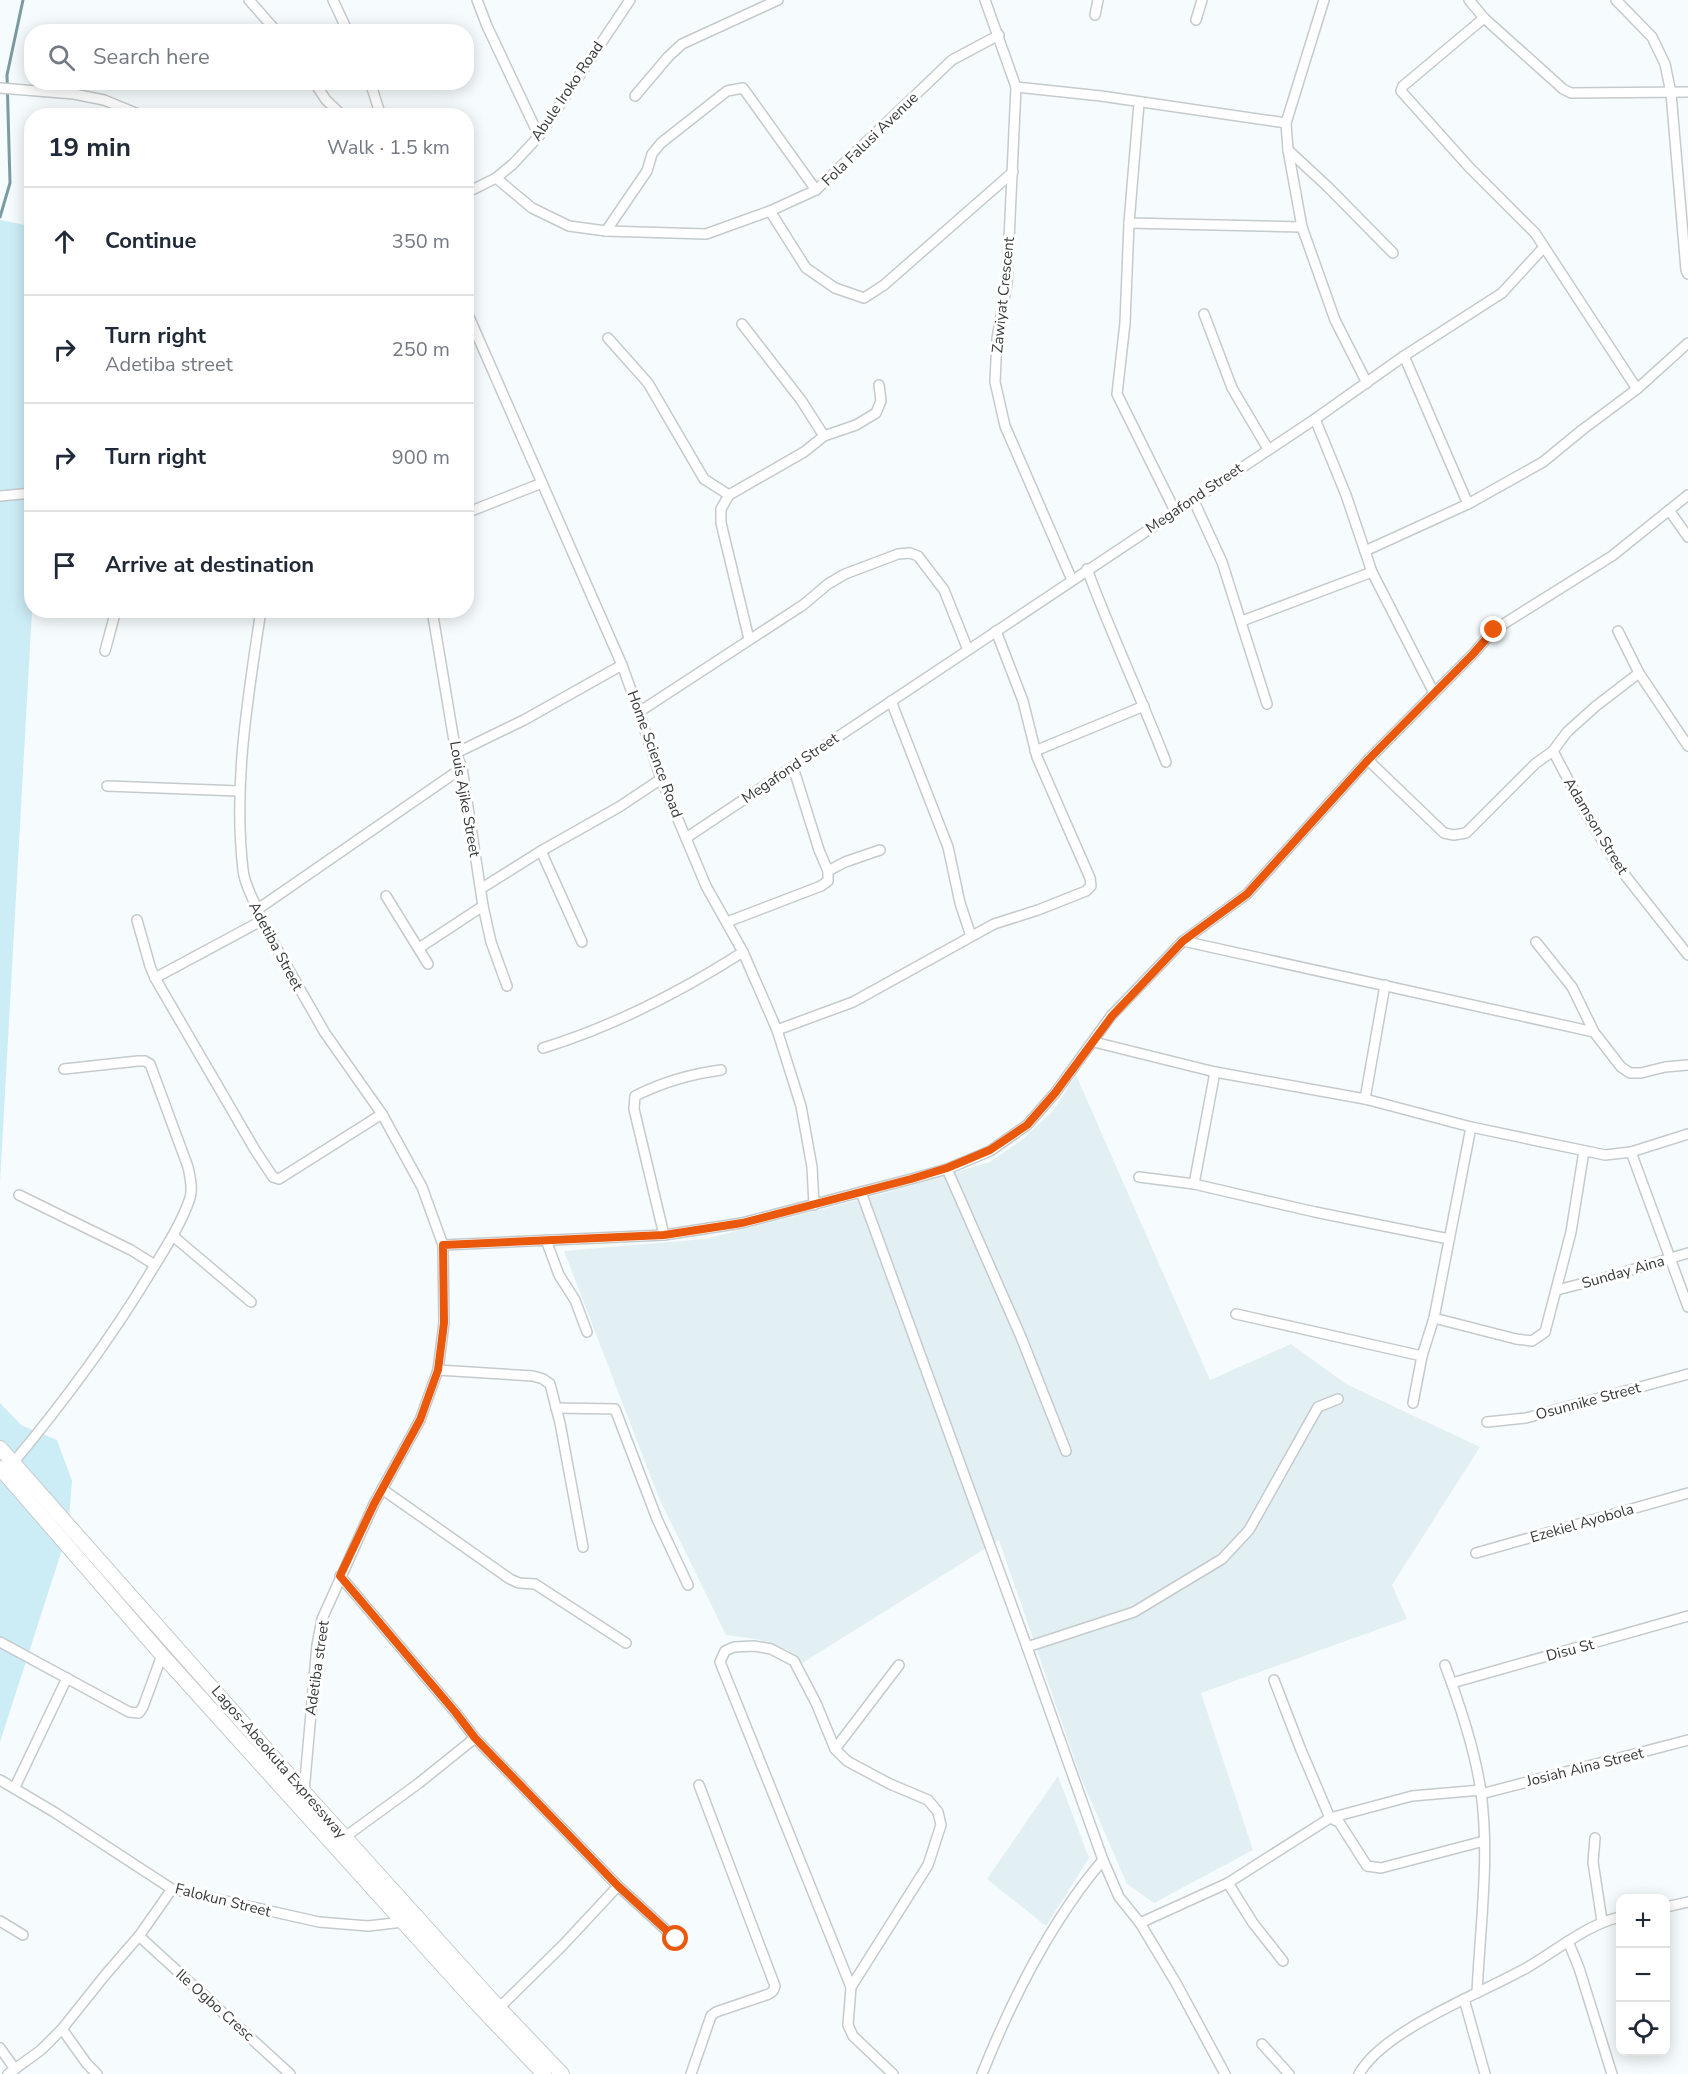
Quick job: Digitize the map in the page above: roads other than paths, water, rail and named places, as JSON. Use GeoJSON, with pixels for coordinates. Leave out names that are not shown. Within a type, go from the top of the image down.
{"type":"FeatureCollection","features":[{"type":"Feature","properties":{"kind":"highway","name":"Lagos-Abeokuta Expressway"},"geometry":{"type":"LineString","coordinates":[[0,1448],[304,1792],[499,2008],[562,2074]]}},
{"type":"Feature","properties":{"kind":"highway","name":"Lagos-Abeokuta Expressway"},"geometry":{"type":"LineString","coordinates":[[0,1468],[162,1655],[478,2005],[544,2074]]}},
{"type":"Feature","properties":{"kind":"street"},"geometry":{"type":"LineString","coordinates":[[249,0],[270,24]]}},
{"type":"Feature","properties":{"kind":"street"},"geometry":{"type":"LineString","coordinates":[[333,0],[344,24]]}},
{"type":"Feature","properties":{"kind":"street"},"geometry":{"type":"LineString","coordinates":[[477,0],[539,136]]}},
{"type":"Feature","properties":{"kind":"street","name":"Abule Iroko Road"},"geometry":{"type":"LineString","coordinates":[[474,189],[495,178],[513,164],[539,136],[630,0]]}},
{"type":"Feature","properties":{"kind":"street"},"geometry":{"type":"LineString","coordinates":[[635,96],[682,44],[778,0]]}},
{"type":"Feature","properties":{"kind":"street","name":"Zawiyat Crescent"},"geometry":{"type":"LineString","coordinates":[[985,0],[1016,87],[1006,284],[997,338],[994,382],[1005,426],[1072,580]]}},
{"type":"Feature","properties":{"kind":"street"},"geometry":{"type":"LineString","coordinates":[[1095,15],[1098,0]]}},
{"type":"Feature","properties":{"kind":"street"},"geometry":{"type":"LineString","coordinates":[[1196,20],[1202,0]]}},
{"type":"Feature","properties":{"kind":"street"},"geometry":{"type":"LineString","coordinates":[[1324,0],[1286,123],[1288,150],[1302,227],[1335,320],[1367,383]]}},
{"type":"Feature","properties":{"kind":"street"},"geometry":{"type":"LineString","coordinates":[[1469,0],[1484,18],[1552,79],[1571,93],[1688,92]]}},
{"type":"Feature","properties":{"kind":"street"},"geometry":{"type":"LineString","coordinates":[[1616,0],[1652,37],[1665,64],[1671,93],[1688,274]]}},
{"type":"Feature","properties":{"kind":"street"},"geometry":{"type":"LineString","coordinates":[[1484,18],[1403,86],[1401,91],[1469,167],[1535,233],[1637,389]]}},
{"type":"Feature","properties":{"kind":"street","name":"Fola Falusi Avenue"},"geometry":{"type":"LineString","coordinates":[[495,178],[532,207],[569,226],[606,231],[706,234],[770,211],[816,190],[952,60],[999,36]]}},
{"type":"Feature","properties":{"kind":"street"},"geometry":{"type":"LineString","coordinates":[[1016,87],[1066,91],[1286,123]]}},
{"type":"Feature","properties":{"kind":"street"},"geometry":{"type":"LineString","coordinates":[[2,88],[74,94],[104,100],[124,108]]}},
{"type":"Feature","properties":{"kind":"street"},"geometry":{"type":"LineString","coordinates":[[606,231],[647,171],[652,154],[657,148],[727,91],[742,88],[816,190]]}},
{"type":"Feature","properties":{"kind":"street"},"geometry":{"type":"LineString","coordinates":[[319,90],[334,108]]}},
{"type":"Feature","properties":{"kind":"street"},"geometry":{"type":"LineString","coordinates":[[373,90],[378,108]]}},
{"type":"Feature","properties":{"kind":"street"},"geometry":{"type":"LineString","coordinates":[[1139,103],[1129,223],[1125,323],[1117,394],[1175,512]]}},
{"type":"Feature","properties":{"kind":"street"},"geometry":{"type":"LineString","coordinates":[[1288,150],[1393,253]]}},
{"type":"Feature","properties":{"kind":"street"},"geometry":{"type":"LineString","coordinates":[[770,211],[806,268],[835,288],[864,298],[884,285],[1013,172]]}},
{"type":"Feature","properties":{"kind":"street"},"geometry":{"type":"LineString","coordinates":[[1129,223],[1302,227]]}},
{"type":"Feature","properties":{"kind":"street","name":"Megafond Street"},"geometry":{"type":"LineString","coordinates":[[686,838],[1315,419],[1404,356],[1502,293],[1545,248]]}},
{"type":"Feature","properties":{"kind":"street"},"geometry":{"type":"LineString","coordinates":[[1204,314],[1232,388],[1268,449]]}},
{"type":"Feature","properties":{"kind":"street"},"geometry":{"type":"LineString","coordinates":[[742,324],[801,400],[824,436]]}},
{"type":"Feature","properties":{"kind":"street","name":"Home Science Road"},"geometry":{"type":"LineString","coordinates":[[474,328],[622,665],[661,780],[706,886],[743,952],[777,1030],[801,1106],[812,1167],[814,1205]]}},
{"type":"Feature","properties":{"kind":"street"},"geometry":{"type":"LineString","coordinates":[[608,338],[648,383],[704,479],[729,495]]}},
{"type":"Feature","properties":{"kind":"street"},"geometry":{"type":"LineString","coordinates":[[1365,551],[1468,504],[1543,462],[1637,389],[1688,343]]}},
{"type":"Feature","properties":{"kind":"street"},"geometry":{"type":"LineString","coordinates":[[1404,356],[1468,504]]}},
{"type":"Feature","properties":{"kind":"street"},"geometry":{"type":"LineString","coordinates":[[749,639],[721,523],[721,509],[729,495],[796,457],[824,436],[856,425],[876,413],[881,401],[879,385]]}},
{"type":"Feature","properties":{"kind":"street"},"geometry":{"type":"LineString","coordinates":[[1315,419],[1346,495],[1372,572],[1434,693]]}},
{"type":"Feature","properties":{"kind":"street"},"geometry":{"type":"LineString","coordinates":[[474,510],[542,483]]}},
{"type":"Feature","properties":{"kind":"street"},"geometry":{"type":"LineString","coordinates":[[0,496],[24,494]]}},
{"type":"Feature","properties":{"kind":"street"},"geometry":{"type":"LineString","coordinates":[[443,1245],[664,1235],[742,1223],[947,1168],[990,1150],[1027,1125],[1055,1093],[1112,1016],[1183,941],[1247,894],[1368,760],[1494,630],[1612,556],[1688,495]]}},
{"type":"Feature","properties":{"kind":"street"},"geometry":{"type":"LineString","coordinates":[[1193,499],[1222,562],[1267,704]]}},
{"type":"Feature","properties":{"kind":"street"},"geometry":{"type":"LineString","coordinates":[[1669,510],[1688,537]]}},
{"type":"Feature","properties":{"kind":"street"},"geometry":{"type":"LineString","coordinates":[[639,712],[803,605],[828,584],[845,574],[898,554],[910,553],[918,556],[944,590],[968,650]]}},
{"type":"Feature","properties":{"kind":"street"},"geometry":{"type":"LineString","coordinates":[[1087,569],[1110,630],[1126,662],[1166,762]]}},
{"type":"Feature","properties":{"kind":"street"},"geometry":{"type":"LineString","coordinates":[[1242,621],[1372,572]]}},
{"type":"Feature","properties":{"kind":"street"},"geometry":{"type":"LineString","coordinates":[[105,651],[114,618]]}},
{"type":"Feature","properties":{"kind":"street","name":"Adetiba Street"},"geometry":{"type":"LineString","coordinates":[[260,618],[240,757],[239,790],[243,872],[249,894],[258,909],[261,921],[325,1033],[382,1114],[422,1187],[443,1245]]}},
{"type":"Feature","properties":{"kind":"street","name":"Louis Ajike Street"},"geometry":{"type":"LineString","coordinates":[[433,618],[456,753],[462,768],[483,906],[491,942],[507,986]]}},
{"type":"Feature","properties":{"kind":"street"},"geometry":{"type":"LineString","coordinates":[[777,1030],[853,1002],[994,924],[1038,910],[1086,891],[1091,886],[1090,878],[1035,751],[1023,701],[996,631]]}},
{"type":"Feature","properties":{"kind":"street"},"geometry":{"type":"LineString","coordinates":[[1618,632],[1639,673],[1688,746]]}},
{"type":"Feature","properties":{"kind":"street"},"geometry":{"type":"LineString","coordinates":[[456,753],[524,720],[622,665]]}},
{"type":"Feature","properties":{"kind":"street"},"geometry":{"type":"LineString","coordinates":[[1368,760],[1444,833],[1454,835],[1466,833],[1535,765],[1553,751],[1574,726],[1639,673]]}},
{"type":"Feature","properties":{"kind":"street"},"geometry":{"type":"LineString","coordinates":[[891,701],[948,847],[960,903],[971,936]]}},
{"type":"Feature","properties":{"kind":"street"},"geometry":{"type":"LineString","coordinates":[[1035,751],[1144,706]]}},
{"type":"Feature","properties":{"kind":"street","name":"Adamson Street"},"geometry":{"type":"LineString","coordinates":[[1553,751],[1585,812],[1617,865],[1688,955]]}},
{"type":"Feature","properties":{"kind":"street"},"geometry":{"type":"LineString","coordinates":[[727,922],[828,881],[828,871],[819,850],[793,766]]}},
{"type":"Feature","properties":{"kind":"street"},"geometry":{"type":"LineString","coordinates":[[258,909],[462,768]]}},
{"type":"Feature","properties":{"kind":"street"},"geometry":{"type":"LineString","coordinates":[[482,888],[661,780]]}},
{"type":"Feature","properties":{"kind":"street"},"geometry":{"type":"LineString","coordinates":[[106,786],[239,790]]}},
{"type":"Feature","properties":{"kind":"street"},"geometry":{"type":"LineString","coordinates":[[828,871],[845,862],[880,850]]}},
{"type":"Feature","properties":{"kind":"street"},"geometry":{"type":"LineString","coordinates":[[541,851],[582,942]]}},
{"type":"Feature","properties":{"kind":"street"},"geometry":{"type":"LineString","coordinates":[[386,896],[428,964]]}},
{"type":"Feature","properties":{"kind":"street"},"geometry":{"type":"LineString","coordinates":[[419,948],[483,906]]}},
{"type":"Feature","properties":{"kind":"street"},"geometry":{"type":"LineString","coordinates":[[138,920],[155,978],[237,1120],[273,1177],[279,1179],[382,1114]]}},
{"type":"Feature","properties":{"kind":"street"},"geometry":{"type":"LineString","coordinates":[[155,978],[261,921]]}},
{"type":"Feature","properties":{"kind":"street"},"geometry":{"type":"LineString","coordinates":[[1183,941],[1594,1032]]}},
{"type":"Feature","properties":{"kind":"street"},"geometry":{"type":"LineString","coordinates":[[1536,942],[1572,987],[1594,1032],[1621,1067],[1630,1073],[1641,1073],[1665,1067],[1688,1065]]}},
{"type":"Feature","properties":{"kind":"street"},"geometry":{"type":"LineString","coordinates":[[543,1048],[577,1037],[636,1012],[708,974],[743,952]]}},
{"type":"Feature","properties":{"kind":"street"},"geometry":{"type":"LineString","coordinates":[[1365,1099],[1385,985]]}},
{"type":"Feature","properties":{"kind":"street"},"geometry":{"type":"LineString","coordinates":[[1094,1042],[1215,1072],[1365,1099],[1471,1127],[1605,1155],[1631,1152],[1688,1134]]}},
{"type":"Feature","properties":{"kind":"street"},"geometry":{"type":"LineString","coordinates":[[13,1463],[63,1403],[126,1313],[173,1236],[190,1197],[192,1183],[150,1064],[138,1061],[64,1069]]}},
{"type":"Feature","properties":{"kind":"street"},"geometry":{"type":"LineString","coordinates":[[664,1235],[634,1109],[635,1096],[685,1076],[721,1070]]}},
{"type":"Feature","properties":{"kind":"street"},"geometry":{"type":"LineString","coordinates":[[1194,1184],[1215,1072]]}},
{"type":"Feature","properties":{"kind":"street"},"geometry":{"type":"LineString","coordinates":[[1413,1403],[1422,1356],[1434,1317],[1471,1127]]}},
{"type":"Feature","properties":{"kind":"street"},"geometry":{"type":"LineString","coordinates":[[1434,1317],[1516,1340],[1532,1341],[1545,1332],[1571,1232],[1584,1151]]}},
{"type":"Feature","properties":{"kind":"street"},"geometry":{"type":"LineString","coordinates":[[1631,1152],[1688,1307]]}},
{"type":"Feature","properties":{"kind":"street"},"geometry":{"type":"LineString","coordinates":[[947,1168],[1021,1337],[1066,1451]]}},
{"type":"Feature","properties":{"kind":"street"},"geometry":{"type":"LineString","coordinates":[[1139,1177],[1194,1184],[1449,1239]]}},
{"type":"Feature","properties":{"kind":"street"},"geometry":{"type":"LineString","coordinates":[[861,1192],[1103,1860],[1119,1897],[1140,1923],[1176,1983],[1225,2074]]}},
{"type":"Feature","properties":{"kind":"street"},"geometry":{"type":"LineString","coordinates":[[19,1195],[131,1250],[155,1265]]}},
{"type":"Feature","properties":{"kind":"street"},"geometry":{"type":"LineString","coordinates":[[173,1236],[251,1302]]}},
{"type":"Feature","properties":{"kind":"street"},"geometry":{"type":"LineString","coordinates":[[546,1240],[559,1275],[575,1300],[587,1332]]}},
{"type":"Feature","properties":{"kind":"street","name":"Adetiba street"},"geometry":{"type":"LineString","coordinates":[[304,1792],[317,1646],[322,1619],[382,1489],[420,1420],[438,1370],[444,1323],[443,1245]]}},
{"type":"Feature","properties":{"kind":"street","name":"Sunday Aina"},"geometry":{"type":"LineString","coordinates":[[1557,1290],[1688,1253]]}},
{"type":"Feature","properties":{"kind":"street"},"geometry":{"type":"LineString","coordinates":[[1236,1314],[1422,1356]]}},
{"type":"Feature","properties":{"kind":"street"},"geometry":{"type":"LineString","coordinates":[[438,1370],[533,1376],[550,1384],[576,1503],[583,1547]]}},
{"type":"Feature","properties":{"kind":"street","name":"Osunnike Street"},"geometry":{"type":"LineString","coordinates":[[1487,1422],[1526,1418],[1688,1374]]}},
{"type":"Feature","properties":{"kind":"street"},"geometry":{"type":"LineString","coordinates":[[1027,1647],[1134,1612],[1222,1558],[1249,1530],[1318,1407],[1338,1399]]}},
{"type":"Feature","properties":{"kind":"street"},"geometry":{"type":"LineString","coordinates":[[556,1408],[615,1409],[657,1519],[688,1585]]}},
{"type":"Feature","properties":{"kind":"street"},"geometry":{"type":"LineString","coordinates":[[382,1489],[510,1579],[519,1583],[535,1584],[626,1643]]}},
{"type":"Feature","properties":{"kind":"street","name":"Ezekiel Ayobola"},"geometry":{"type":"LineString","coordinates":[[1476,1553],[1688,1493]]}},
{"type":"Feature","properties":{"kind":"street"},"geometry":{"type":"LineString","coordinates":[[340,1576],[475,1738],[618,1886],[676,1939]]}},
{"type":"Feature","properties":{"kind":"street","name":"Disu St"},"geometry":{"type":"LineString","coordinates":[[1452,1683],[1688,1616]]}},
{"type":"Feature","properties":{"kind":"street"},"geometry":{"type":"LineString","coordinates":[[0,1642],[129,1712],[139,1713],[162,1655]]}},
{"type":"Feature","properties":{"kind":"street"},"geometry":{"type":"LineString","coordinates":[[851,1987],[928,1865],[941,1825],[938,1812],[928,1800],[890,1784],[847,1761],[835,1749],[816,1703],[794,1661],[771,1649],[754,1646],[734,1647],[725,1651],[720,1662],[851,1987],[849,2025],[853,2036],[893,2074]]}},
{"type":"Feature","properties":{"kind":"street"},"geometry":{"type":"LineString","coordinates":[[835,1749],[899,1665]]}},
{"type":"Feature","properties":{"kind":"street"},"geometry":{"type":"LineString","coordinates":[[1444,1665],[1452,1683],[1475,1759],[1481,1792],[1484,1841],[1477,1993]]}},
{"type":"Feature","properties":{"kind":"street"},"geometry":{"type":"LineString","coordinates":[[15,1787],[67,1678]]}},
{"type":"Feature","properties":{"kind":"street"},"geometry":{"type":"LineString","coordinates":[[1274,1680],[1330,1818],[1339,1822],[1367,1866],[1373,1869],[1381,1868],[1484,1841]]}},
{"type":"Feature","properties":{"kind":"street"},"geometry":{"type":"LineString","coordinates":[[345,1837],[419,1783],[475,1738]]}},
{"type":"Feature","properties":{"kind":"street","name":"Josiah Aina Street"},"geometry":{"type":"LineString","coordinates":[[1140,1923],[1228,1883],[1330,1818],[1412,1796],[1481,1792],[1688,1740]]}},
{"type":"Feature","properties":{"kind":"street","name":"Falokun Street"},"geometry":{"type":"LineString","coordinates":[[0,1780],[15,1787],[172,1890],[319,1923],[368,1926],[404,1922]]}},
{"type":"Feature","properties":{"kind":"street"},"geometry":{"type":"LineString","coordinates":[[691,2074],[711,2016],[737,2004],[769,1994],[775,1986],[699,1785]]}},
{"type":"Feature","properties":{"kind":"street"},"geometry":{"type":"LineString","coordinates":[[1595,1838],[1593,1862],[1602,1921]]}},
{"type":"Feature","properties":{"kind":"street"},"geometry":{"type":"LineString","coordinates":[[982,2074],[1018,1993],[1057,1923],[1082,1885],[1103,1860]]}},
{"type":"Feature","properties":{"kind":"street"},"geometry":{"type":"LineString","coordinates":[[1228,1883],[1253,1923],[1283,1961]]}},
{"type":"Feature","properties":{"kind":"street"},"geometry":{"type":"LineString","coordinates":[[499,2008],[563,1945],[618,1886]]}},
{"type":"Feature","properties":{"kind":"street"},"geometry":{"type":"LineString","coordinates":[[0,2048],[12,2071],[41,2050],[62,2030],[139,1936],[172,1890]]}},
{"type":"Feature","properties":{"kind":"street"},"geometry":{"type":"LineString","coordinates":[[1670,1906],[1688,1902]]}},
{"type":"Feature","properties":{"kind":"street"},"geometry":{"type":"LineString","coordinates":[[1359,2074],[1398,2035],[1528,1966],[1602,1921],[1616,1918]]}},
{"type":"Feature","properties":{"kind":"street"},"geometry":{"type":"LineString","coordinates":[[0,1921],[23,1935]]}},
{"type":"Feature","properties":{"kind":"street","name":"Ile Ogbo Cresc"},"geometry":{"type":"LineString","coordinates":[[139,1936],[291,2074]]}},
{"type":"Feature","properties":{"kind":"street"},"geometry":{"type":"LineString","coordinates":[[1568,1941],[1579,1968],[1612,2074]]}},
{"type":"Feature","properties":{"kind":"street"},"geometry":{"type":"LineString","coordinates":[[1464,1999],[1485,2074]]}},
{"type":"Feature","properties":{"kind":"street"},"geometry":{"type":"LineString","coordinates":[[62,2030],[97,2074]]}},
{"type":"Feature","properties":{"kind":"street"},"geometry":{"type":"LineString","coordinates":[[1262,2044],[1289,2074]]}},
{"type":"Feature","properties":{"kind":"waterway"},"geometry":{"type":"LineString","coordinates":[[0,217],[10,183],[7,75],[23,0]]}}]}
